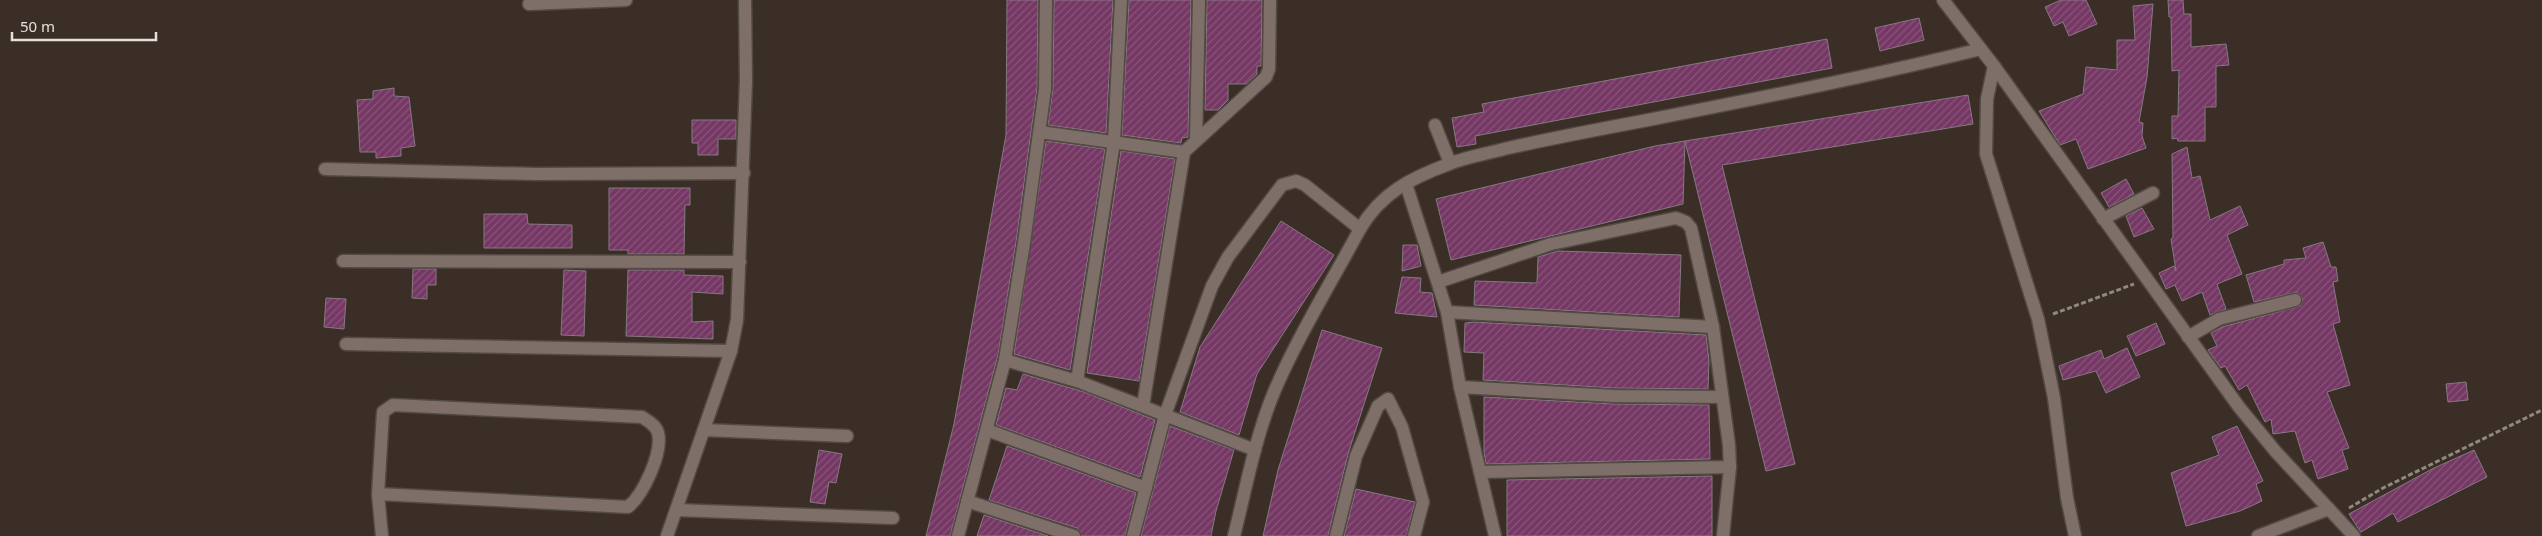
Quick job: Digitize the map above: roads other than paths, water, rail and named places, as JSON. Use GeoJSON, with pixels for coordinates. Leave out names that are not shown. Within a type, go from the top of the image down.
{"type":"FeatureCollection","features":[{"type":"Feature","properties":{"kind":"street"},"geometry":{"type":"LineString","coordinates":[[529,4],[626,0]]}},
{"type":"Feature","properties":{"kind":"street"},"geometry":{"type":"LineString","coordinates":[[666,536],[731,351],[739,300],[746,80],[745,0]]}},
{"type":"Feature","properties":{"kind":"street"},"geometry":{"type":"LineString","coordinates":[[958,536],[1005,360],[1040,132],[1044,89],[1046,0]]}},
{"type":"Feature","properties":{"kind":"street"},"geometry":{"type":"LineString","coordinates":[[1076,382],[1114,142],[1121,0]]}},
{"type":"Feature","properties":{"kind":"street"},"geometry":{"type":"LineString","coordinates":[[1196,139],[1199,0]]}},
{"type":"Feature","properties":{"kind":"street"},"geometry":{"type":"LineString","coordinates":[[1143,406],[1184,152],[1266,77],[1269,69],[1270,0]]}},
{"type":"Feature","properties":{"kind":"street"},"geometry":{"type":"LineString","coordinates":[[1943,0],[1994,66],[2188,337],[2276,452],[2354,536]]}},
{"type":"Feature","properties":{"kind":"street"},"geometry":{"type":"LineString","coordinates":[[1234,536],[1255,450],[1274,392],[1360,229],[1377,204],[1406,184],[1450,163],[1545,139],[1787,93],[1981,49]]}},
{"type":"Feature","properties":{"kind":"street"},"geometry":{"type":"LineString","coordinates":[[1994,66],[1987,99],[1986,154],[2038,319],[2054,398],[2067,498],[2075,536]]}},
{"type":"Feature","properties":{"kind":"street"},"geometry":{"type":"LineString","coordinates":[[1435,125],[1450,163]]}},
{"type":"Feature","properties":{"kind":"street"},"geometry":{"type":"LineString","coordinates":[[1040,132],[1184,152]]}},
{"type":"Feature","properties":{"kind":"street"},"geometry":{"type":"LineString","coordinates":[[325,169],[536,174],[744,174]]}},
{"type":"Feature","properties":{"kind":"street"},"geometry":{"type":"LineString","coordinates":[[1132,536],[1165,415],[1212,286],[1228,257],[1282,185],[1296,181],[1305,185],[1360,229]]}},
{"type":"Feature","properties":{"kind":"street"},"geometry":{"type":"LineString","coordinates":[[1406,184],[1447,312],[1460,387],[1496,536]]}},
{"type":"Feature","properties":{"kind":"street"},"geometry":{"type":"LineString","coordinates":[[2104,219],[2153,192]]}},
{"type":"Feature","properties":{"kind":"street"},"geometry":{"type":"LineString","coordinates":[[1438,282],[1551,244],[1676,218],[1686,222],[1690,228],[1713,327],[1729,445],[1730,467],[1723,536]]}},
{"type":"Feature","properties":{"kind":"street"},"geometry":{"type":"LineString","coordinates":[[343,260],[740,262]]}},
{"type":"Feature","properties":{"kind":"street"},"geometry":{"type":"LineString","coordinates":[[2188,337],[2219,319],[2295,300]]}},
{"type":"Feature","properties":{"kind":"street"},"geometry":{"type":"LineString","coordinates":[[1447,312],[1713,327]]}},
{"type":"Feature","properties":{"kind":"street"},"geometry":{"type":"LineString","coordinates":[[346,344],[731,351]]}},
{"type":"Feature","properties":{"kind":"street"},"geometry":{"type":"LineString","coordinates":[[1005,360],[1076,382],[1143,406],[1255,450]]}},
{"type":"Feature","properties":{"kind":"street"},"geometry":{"type":"LineString","coordinates":[[1460,387],[1614,396],[1721,397]]}},
{"type":"Feature","properties":{"kind":"street"},"geometry":{"type":"LineString","coordinates":[[1336,536],[1356,456],[1378,406],[1388,399],[1402,427],[1423,502],[1414,536]]}},
{"type":"Feature","properties":{"kind":"street"},"geometry":{"type":"LineString","coordinates":[[378,494],[628,507],[635,502],[657,457],[658,432],[652,423],[642,417],[393,405],[383,412],[378,494],[382,536]]}},
{"type":"Feature","properties":{"kind":"street"},"geometry":{"type":"LineString","coordinates":[[704,430],[847,436]]}},
{"type":"Feature","properties":{"kind":"street"},"geometry":{"type":"LineString","coordinates":[[987,430],[1146,488]]}},
{"type":"Feature","properties":{"kind":"street"},"geometry":{"type":"LineString","coordinates":[[1480,472],[1730,467]]}},
{"type":"Feature","properties":{"kind":"street"},"geometry":{"type":"LineString","coordinates":[[967,501],[1074,536]]}},
{"type":"Feature","properties":{"kind":"street"},"geometry":{"type":"LineString","coordinates":[[676,510],[893,518]]}},
{"type":"Feature","properties":{"kind":"street"},"geometry":{"type":"LineString","coordinates":[[2258,536],[2332,512]]}}]}
